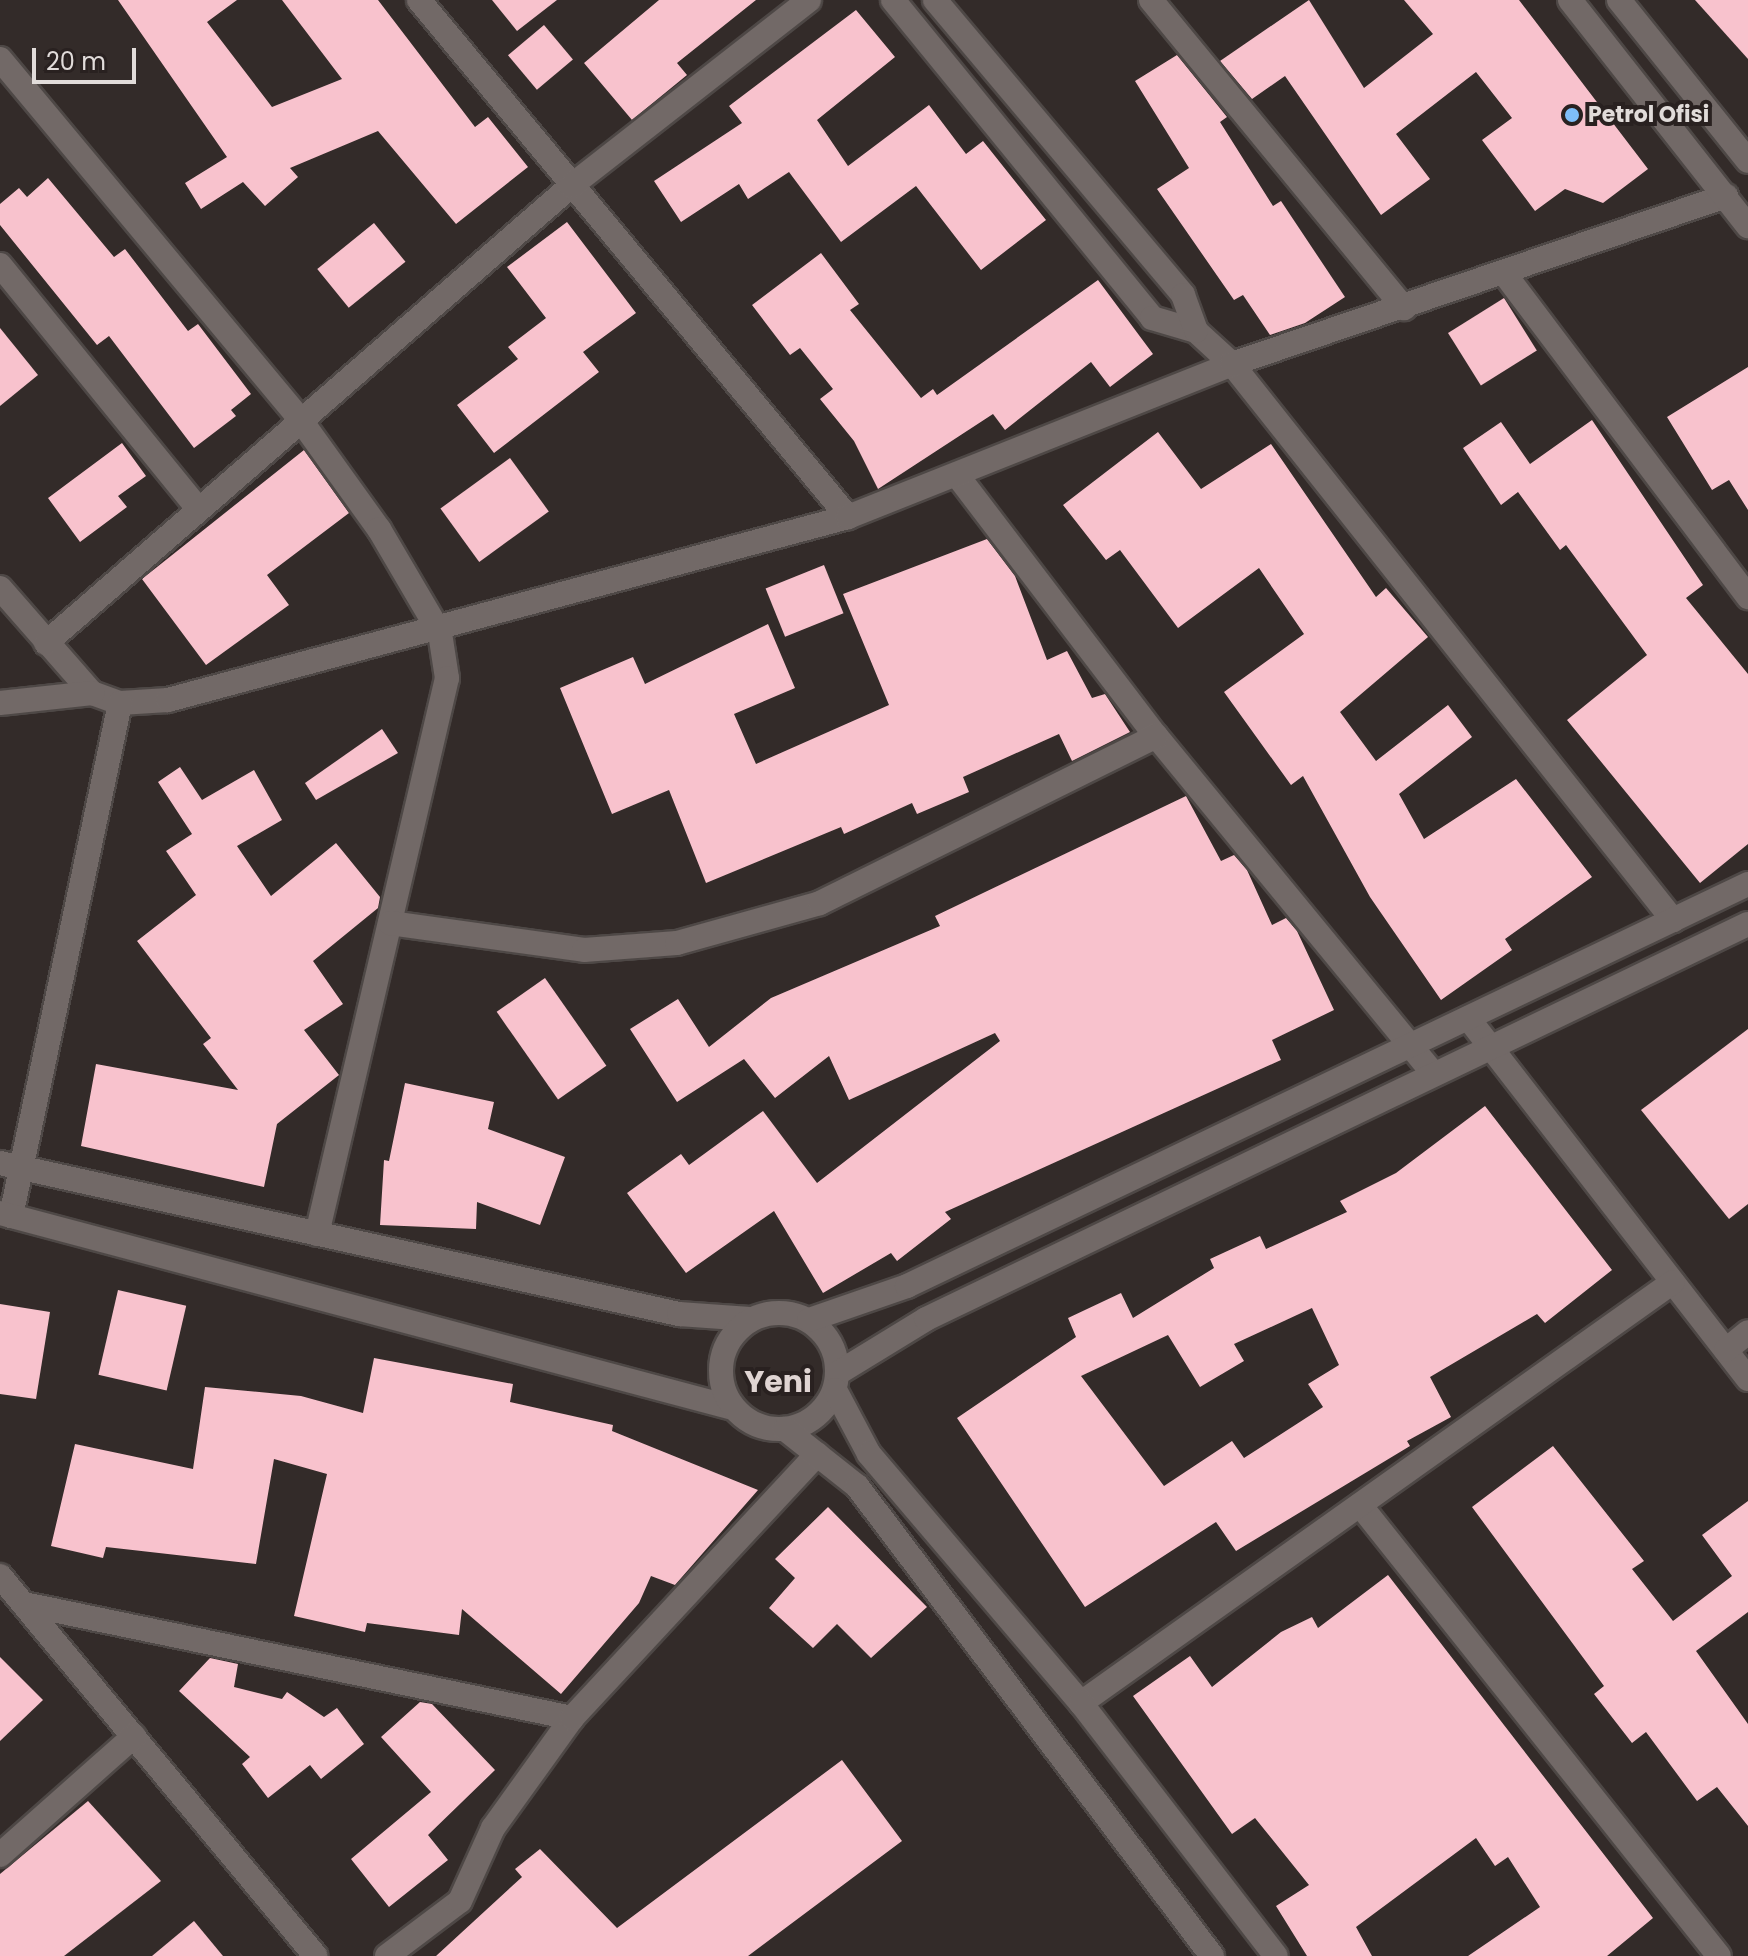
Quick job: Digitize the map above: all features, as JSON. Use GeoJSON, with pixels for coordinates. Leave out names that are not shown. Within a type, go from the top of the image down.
{"type":"FeatureCollection","features":[{"type":"Feature","properties":{"kind":"street"},"geometry":{"type":"LineString","coordinates":[[419,0],[848,517]]}},
{"type":"Feature","properties":{"kind":"street"},"geometry":{"type":"LineString","coordinates":[[46,643],[571,186],[809,0]]}},
{"type":"Feature","properties":{"kind":"street"},"geometry":{"type":"LineString","coordinates":[[893,0],[1152,318],[1196,331],[1232,364],[1673,920]]}},
{"type":"Feature","properties":{"kind":"street"},"geometry":{"type":"LineString","coordinates":[[935,0],[1183,295],[1196,331]]}},
{"type":"Feature","properties":{"kind":"street"},"geometry":{"type":"LineString","coordinates":[[1151,0],[1404,308]]}},
{"type":"Feature","properties":{"kind":"street"},"geometry":{"type":"LineString","coordinates":[[1570,0],[1748,226]]}},
{"type":"Feature","properties":{"kind":"street"},"geometry":{"type":"LineString","coordinates":[[1619,0],[1748,161]]}},
{"type":"Feature","properties":{"kind":"street"},"geometry":{"type":"LineString","coordinates":[[0,59],[302,422],[379,529],[440,633],[447,678],[317,1234]]}},
{"type":"Feature","properties":{"kind":"street"},"geometry":{"type":"LineString","coordinates":[[0,703],[92,693],[120,703],[168,700],[440,633],[848,517],[960,479],[1232,364],[1726,196]]}},
{"type":"Feature","properties":{"kind":"street"},"geometry":{"type":"LineString","coordinates":[[0,265],[198,509]]}},
{"type":"Feature","properties":{"kind":"street"},"geometry":{"type":"LineString","coordinates":[[1504,273],[1748,597]]}},
{"type":"Feature","properties":{"kind":"street"},"geometry":{"type":"LineString","coordinates":[[960,479],[1156,736],[1433,1073]]}},
{"type":"Feature","properties":{"kind":"street"},"geometry":{"type":"LineString","coordinates":[[0,588],[92,693]]}},
{"type":"Feature","properties":{"kind":"street"},"geometry":{"type":"LineString","coordinates":[[120,703],[10,1166],[6,1215],[733,1408],[749,1421],[785,1429],[857,1486],[1212,1956]]}},
{"type":"Feature","properties":{"kind":"street"},"geometry":{"type":"LineString","coordinates":[[390,923],[584,950],[677,943],[820,903],[1156,736]]}},
{"type":"Feature","properties":{"kind":"street"},"geometry":{"type":"LineString","coordinates":[[809,1320],[907,1286],[1748,884]]}},
{"type":"Feature","properties":{"kind":"street"},"geometry":{"type":"LineString","coordinates":[[785,1429],[824,1409],[836,1381],[926,1319],[1748,924]]}},
{"type":"Feature","properties":{"kind":"street"},"geometry":{"type":"LineString","coordinates":[[1468,1018],[1748,1379]]}},
{"type":"Feature","properties":{"kind":"street"},"geometry":{"type":"LineString","coordinates":[[10,1166],[679,1314],[750,1319],[786,1312],[809,1320],[824,1333],[836,1381],[869,1454],[1081,1703],[1276,1956]]}},
{"type":"Feature","properties":{"kind":"street"},"geometry":{"type":"LineString","coordinates":[[1081,1703],[1673,1282]]}},
{"type":"Feature","properties":{"kind":"street"},"geometry":{"type":"LineString","coordinates":[[733,1408],[720,1365],[726,1345],[750,1319]]}},
{"type":"Feature","properties":{"kind":"street"},"geometry":{"type":"LineString","coordinates":[[1726,1350],[1748,1332]]}},
{"type":"Feature","properties":{"kind":"street"},"geometry":{"type":"LineString","coordinates":[[387,1956],[460,1901],[493,1828],[572,1718],[817,1454]]}},
{"type":"Feature","properties":{"kind":"street"},"geometry":{"type":"LineString","coordinates":[[1360,1505],[1719,1956]]}},
{"type":"Feature","properties":{"kind":"street"},"geometry":{"type":"LineString","coordinates":[[0,1576],[316,1956]]}},
{"type":"Feature","properties":{"kind":"street"},"geometry":{"type":"LineString","coordinates":[[24,1604],[572,1718]]}},
{"type":"Feature","properties":{"kind":"street"},"geometry":{"type":"LineString","coordinates":[[0,1855],[134,1736]]}},
{"type":"Feature","properties":{"kind":"building"},"geometry":{"type":"Polygon","coordinates":[[[118,0],[237,0],[207,22],[272,107],[342,79],[282,0],[378,0],[475,127],[488,117],[528,167],[456,224],[378,131],[290,168],[298,177],[265,206],[243,182],[201,209],[185,183],[227,157],[118,0]]]}},
{"type":"Feature","properties":{"kind":"building"},"geometry":{"type":"Polygon","coordinates":[[[492,0],[557,0],[517,31],[492,0]]]}},
{"type":"Feature","properties":{"kind":"building"},"geometry":{"type":"Polygon","coordinates":[[[659,0],[756,0],[677,63],[687,75],[632,120],[584,63],[659,0]]]}},
{"type":"Feature","properties":{"kind":"building"},"geometry":{"type":"Polygon","coordinates":[[[1309,0],[1364,88],[1433,34],[1404,0],[1519,0],[1648,169],[1603,203],[1565,189],[1535,211],[1482,140],[1512,118],[1476,72],[1396,134],[1430,179],[1381,215],[1285,76],[1252,99],[1220,61],[1309,0]]]}},
{"type":"Feature","properties":{"kind":"building"},"geometry":{"type":"Polygon","coordinates":[[[1695,0],[1748,0],[1748,59],[1695,0]]]}},
{"type":"Feature","properties":{"kind":"building"},"geometry":{"type":"Polygon","coordinates":[[[856,10],[895,57],[817,120],[848,166],[929,105],[966,154],[983,141],[1046,220],[981,270],[916,186],[841,242],[789,172],[748,199],[739,184],[681,222],[654,181],[742,123],[729,106],[856,10]]]}},
{"type":"Feature","properties":{"kind":"building"},"geometry":{"type":"Polygon","coordinates":[[[544,25],[573,59],[537,90],[508,55],[544,25]]]}},
{"type":"Feature","properties":{"kind":"building"},"geometry":{"type":"Polygon","coordinates":[[[1177,55],[1227,117],[1220,122],[1273,206],[1281,201],[1345,297],[1305,323],[1270,335],[1243,295],[1234,300],[1157,189],[1189,168],[1135,81],[1177,55]]]}},
{"type":"Feature","properties":{"kind":"building"},"geometry":{"type":"Polygon","coordinates":[[[48,178],[114,257],[125,249],[188,331],[198,324],[251,394],[231,410],[236,416],[194,448],[109,336],[97,345],[0,225],[0,204],[19,188],[27,197],[48,178]]]}},
{"type":"Feature","properties":{"kind":"building"},"geometry":{"type":"Polygon","coordinates":[[[567,222],[636,313],[583,352],[599,372],[494,453],[457,405],[518,359],[508,347],[546,318],[507,267],[567,222]]]}},
{"type":"Feature","properties":{"kind":"building"},"geometry":{"type":"Polygon","coordinates":[[[374,223],[405,262],[349,308],[317,269],[374,223]]]}},
{"type":"Feature","properties":{"kind":"building"},"geometry":{"type":"Polygon","coordinates":[[[821,253],[859,304],[850,310],[921,398],[933,389],[937,395],[1098,280],[1153,354],[1110,387],[1091,362],[1005,430],[993,414],[878,489],[854,441],[820,399],[833,389],[800,348],[790,355],[752,305],[821,253]]]}},
{"type":"Feature","properties":{"kind":"building"},"geometry":{"type":"Polygon","coordinates":[[[1504,298],[1537,351],[1481,386],[1448,333],[1504,298]]]}},
{"type":"Feature","properties":{"kind":"building"},"geometry":{"type":"Polygon","coordinates":[[[0,328],[38,375],[0,406],[0,328]]]}},
{"type":"Feature","properties":{"kind":"building"},"geometry":{"type":"Polygon","coordinates":[[[1748,367],[1748,510],[1729,480],[1712,490],[1667,417],[1748,367]]]}},
{"type":"Feature","properties":{"kind":"building"},"geometry":{"type":"Polygon","coordinates":[[[1592,420],[1703,585],[1686,598],[1748,674],[1748,844],[1700,883],[1567,720],[1647,655],[1566,545],[1560,550],[1518,492],[1501,505],[1463,448],[1501,422],[1530,464],[1592,420]]]}},
{"type":"Feature","properties":{"kind":"building"},"geometry":{"type":"Polygon","coordinates":[[[1158,432],[1201,489],[1271,444],[1376,597],[1386,588],[1428,637],[1340,712],[1376,761],[1448,705],[1472,737],[1399,794],[1424,839],[1516,779],[1592,877],[1505,939],[1512,950],[1441,1000],[1370,897],[1303,776],[1291,785],[1224,692],[1304,634],[1259,568],[1178,628],[1120,550],[1106,560],[1063,505],[1158,432]]]}},
{"type":"Feature","properties":{"kind":"building"},"geometry":{"type":"Polygon","coordinates":[[[122,443],[146,476],[118,496],[127,507],[80,542],[48,498],[122,443]]]}},
{"type":"Feature","properties":{"kind":"building"},"geometry":{"type":"Polygon","coordinates":[[[304,450],[349,513],[267,575],[289,605],[206,665],[142,579],[304,450]]]}},
{"type":"Feature","properties":{"kind":"building"},"geometry":{"type":"Polygon","coordinates":[[[510,458],[549,511],[479,562],[440,509],[510,458]]]}},
{"type":"Feature","properties":{"kind":"building"},"geometry":{"type":"Polygon","coordinates":[[[987,539],[1015,576],[1047,660],[1067,651],[1092,698],[1105,694],[1130,732],[1072,761],[1059,734],[963,777],[969,792],[917,814],[912,803],[844,834],[841,827],[706,883],[669,790],[612,814],[560,688],[633,657],[645,684],[768,624],[795,688],[734,714],[756,764],[889,705],[843,594],[987,539]]]}},
{"type":"Feature","properties":{"kind":"building"},"geometry":{"type":"Polygon","coordinates":[[[824,565],[843,613],[785,637],[766,589],[824,565]]]}},
{"type":"Feature","properties":{"kind":"building"},"geometry":{"type":"Polygon","coordinates":[[[382,729],[398,753],[316,800],[305,783],[382,729]]]}},
{"type":"Feature","properties":{"kind":"building"},"geometry":{"type":"Polygon","coordinates":[[[180,767],[202,800],[254,770],[282,820],[237,846],[271,896],[336,843],[380,897],[378,908],[313,961],[343,1004],[304,1030],[339,1075],[277,1124],[264,1187],[81,1146],[96,1064],[238,1090],[203,1044],[211,1038],[137,941],[196,895],[166,851],[192,834],[158,782],[180,767]]]}},
{"type":"Feature","properties":{"kind":"building"},"geometry":{"type":"Polygon","coordinates":[[[1186,796],[1221,861],[1234,855],[1247,870],[1272,925],[1286,918],[1297,931],[1334,1010],[1272,1040],[1281,1060],[945,1212],[951,1219],[897,1261],[891,1253],[823,1293],[774,1211],[686,1273],[627,1193],[681,1154],[689,1165],[763,1111],[817,1183],[1000,1041],[995,1033],[849,1100],[829,1056],[775,1098],[744,1059],[677,1102],[630,1029],[678,999],[709,1047],[771,998],[940,926],[935,916],[1186,796]]]}},
{"type":"Feature","properties":{"kind":"building"},"geometry":{"type":"Polygon","coordinates":[[[545,978],[606,1066],[558,1099],[497,1012],[545,978]]]}},
{"type":"Feature","properties":{"kind":"building"},"geometry":{"type":"Polygon","coordinates":[[[1748,1029],[1748,1204],[1729,1219],[1641,1110],[1748,1029]]]}},
{"type":"Feature","properties":{"kind":"building"},"geometry":{"type":"Polygon","coordinates":[[[405,1083],[494,1102],[488,1129],[565,1157],[540,1225],[477,1202],[476,1229],[380,1225],[384,1160],[389,1161],[405,1083]]]}},
{"type":"Feature","properties":{"kind":"building"},"geometry":{"type":"Polygon","coordinates":[[[1485,1106],[1612,1270],[1545,1323],[1537,1314],[1430,1377],[1451,1417],[1407,1441],[1410,1446],[1236,1551],[1216,1522],[1085,1607],[957,1418],[1076,1337],[1068,1318],[1121,1293],[1133,1318],[1214,1268],[1210,1259],[1260,1236],[1266,1249],[1347,1212],[1340,1201],[1396,1173],[1485,1106]],[[1312,1308],[1234,1344],[1244,1361],[1200,1387],[1168,1335],[1081,1376],[1164,1486],[1232,1441],[1244,1458],[1323,1407],[1308,1384],[1339,1365],[1312,1308]]]}},
{"type":"Feature","properties":{"kind":"building"},"geometry":{"type":"Polygon","coordinates":[[[118,1290],[186,1306],[167,1391],[98,1375],[118,1290]]]}},
{"type":"Feature","properties":{"kind":"building"},"geometry":{"type":"Polygon","coordinates":[[[0,1304],[50,1312],[36,1399],[0,1394],[0,1304]]]}},
{"type":"Feature","properties":{"kind":"building"},"geometry":{"type":"Polygon","coordinates":[[[374,1358],[513,1384],[510,1402],[613,1425],[612,1431],[758,1490],[675,1585],[651,1576],[639,1603],[561,1694],[462,1609],[459,1635],[367,1623],[365,1632],[294,1616],[327,1474],[274,1459],[256,1564],[106,1547],[103,1558],[51,1546],[75,1444],[193,1469],[205,1387],[301,1396],[363,1413],[374,1358]]]}},
{"type":"Feature","properties":{"kind":"building"},"geometry":{"type":"Polygon","coordinates":[[[1553,1446],[1644,1561],[1632,1569],[1673,1621],[1732,1576],[1702,1535],[1748,1501],[1748,1612],[1696,1651],[1748,1724],[1748,1826],[1717,1787],[1697,1801],[1646,1732],[1632,1743],[1594,1694],[1604,1686],[1472,1507],[1553,1446]]]}},
{"type":"Feature","properties":{"kind":"building"},"geometry":{"type":"Polygon","coordinates":[[[828,1507],[927,1607],[871,1658],[837,1624],[813,1648],[769,1608],[795,1578],[775,1559],[828,1507]]]}},
{"type":"Feature","properties":{"kind":"building"},"geometry":{"type":"Polygon","coordinates":[[[1388,1575],[1653,1918],[1607,1956],[1468,1956],[1540,1907],[1508,1857],[1495,1866],[1476,1838],[1356,1927],[1372,1956],[1307,1956],[1276,1906],[1309,1885],[1255,1818],[1232,1834],[1133,1696],[1190,1656],[1212,1687],[1281,1632],[1312,1617],[1318,1628],[1388,1575]]]}},
{"type":"Feature","properties":{"kind":"building"},"geometry":{"type":"Polygon","coordinates":[[[0,1657],[43,1700],[0,1741],[0,1657]]]}},
{"type":"Feature","properties":{"kind":"building"},"geometry":{"type":"Polygon","coordinates":[[[210,1658],[238,1664],[234,1687],[282,1699],[287,1692],[324,1717],[337,1708],[364,1744],[321,1779],[310,1765],[268,1798],[242,1764],[250,1757],[179,1691],[210,1658]]]}},
{"type":"Feature","properties":{"kind":"building"},"geometry":{"type":"Polygon","coordinates":[[[420,1702],[432,1704],[495,1770],[428,1835],[448,1860],[389,1907],[351,1859],[431,1792],[381,1737],[420,1702]]]}},
{"type":"Feature","properties":{"kind":"building"},"geometry":{"type":"Polygon","coordinates":[[[842,1760],[902,1841],[748,1956],[436,1956],[522,1877],[515,1869],[540,1849],[617,1928],[842,1760]]]}},
{"type":"Feature","properties":{"kind":"building"},"geometry":{"type":"Polygon","coordinates":[[[88,1801],[161,1881],[64,1956],[0,1956],[0,1874],[88,1801]]]}},
{"type":"Feature","properties":{"kind":"building"},"geometry":{"type":"Polygon","coordinates":[[[194,1921],[223,1956],[152,1956],[194,1921]]]}},
{"type":"Feature","properties":{"kind":"place","name":"Petrol Ofisi"},"geometry":{"type":"Point","coordinates":[1572,115]}},
{"type":"Feature","properties":{"kind":"district","name":"Yeni"},"geometry":{"type":"Point","coordinates":[778,1382]}}]}
